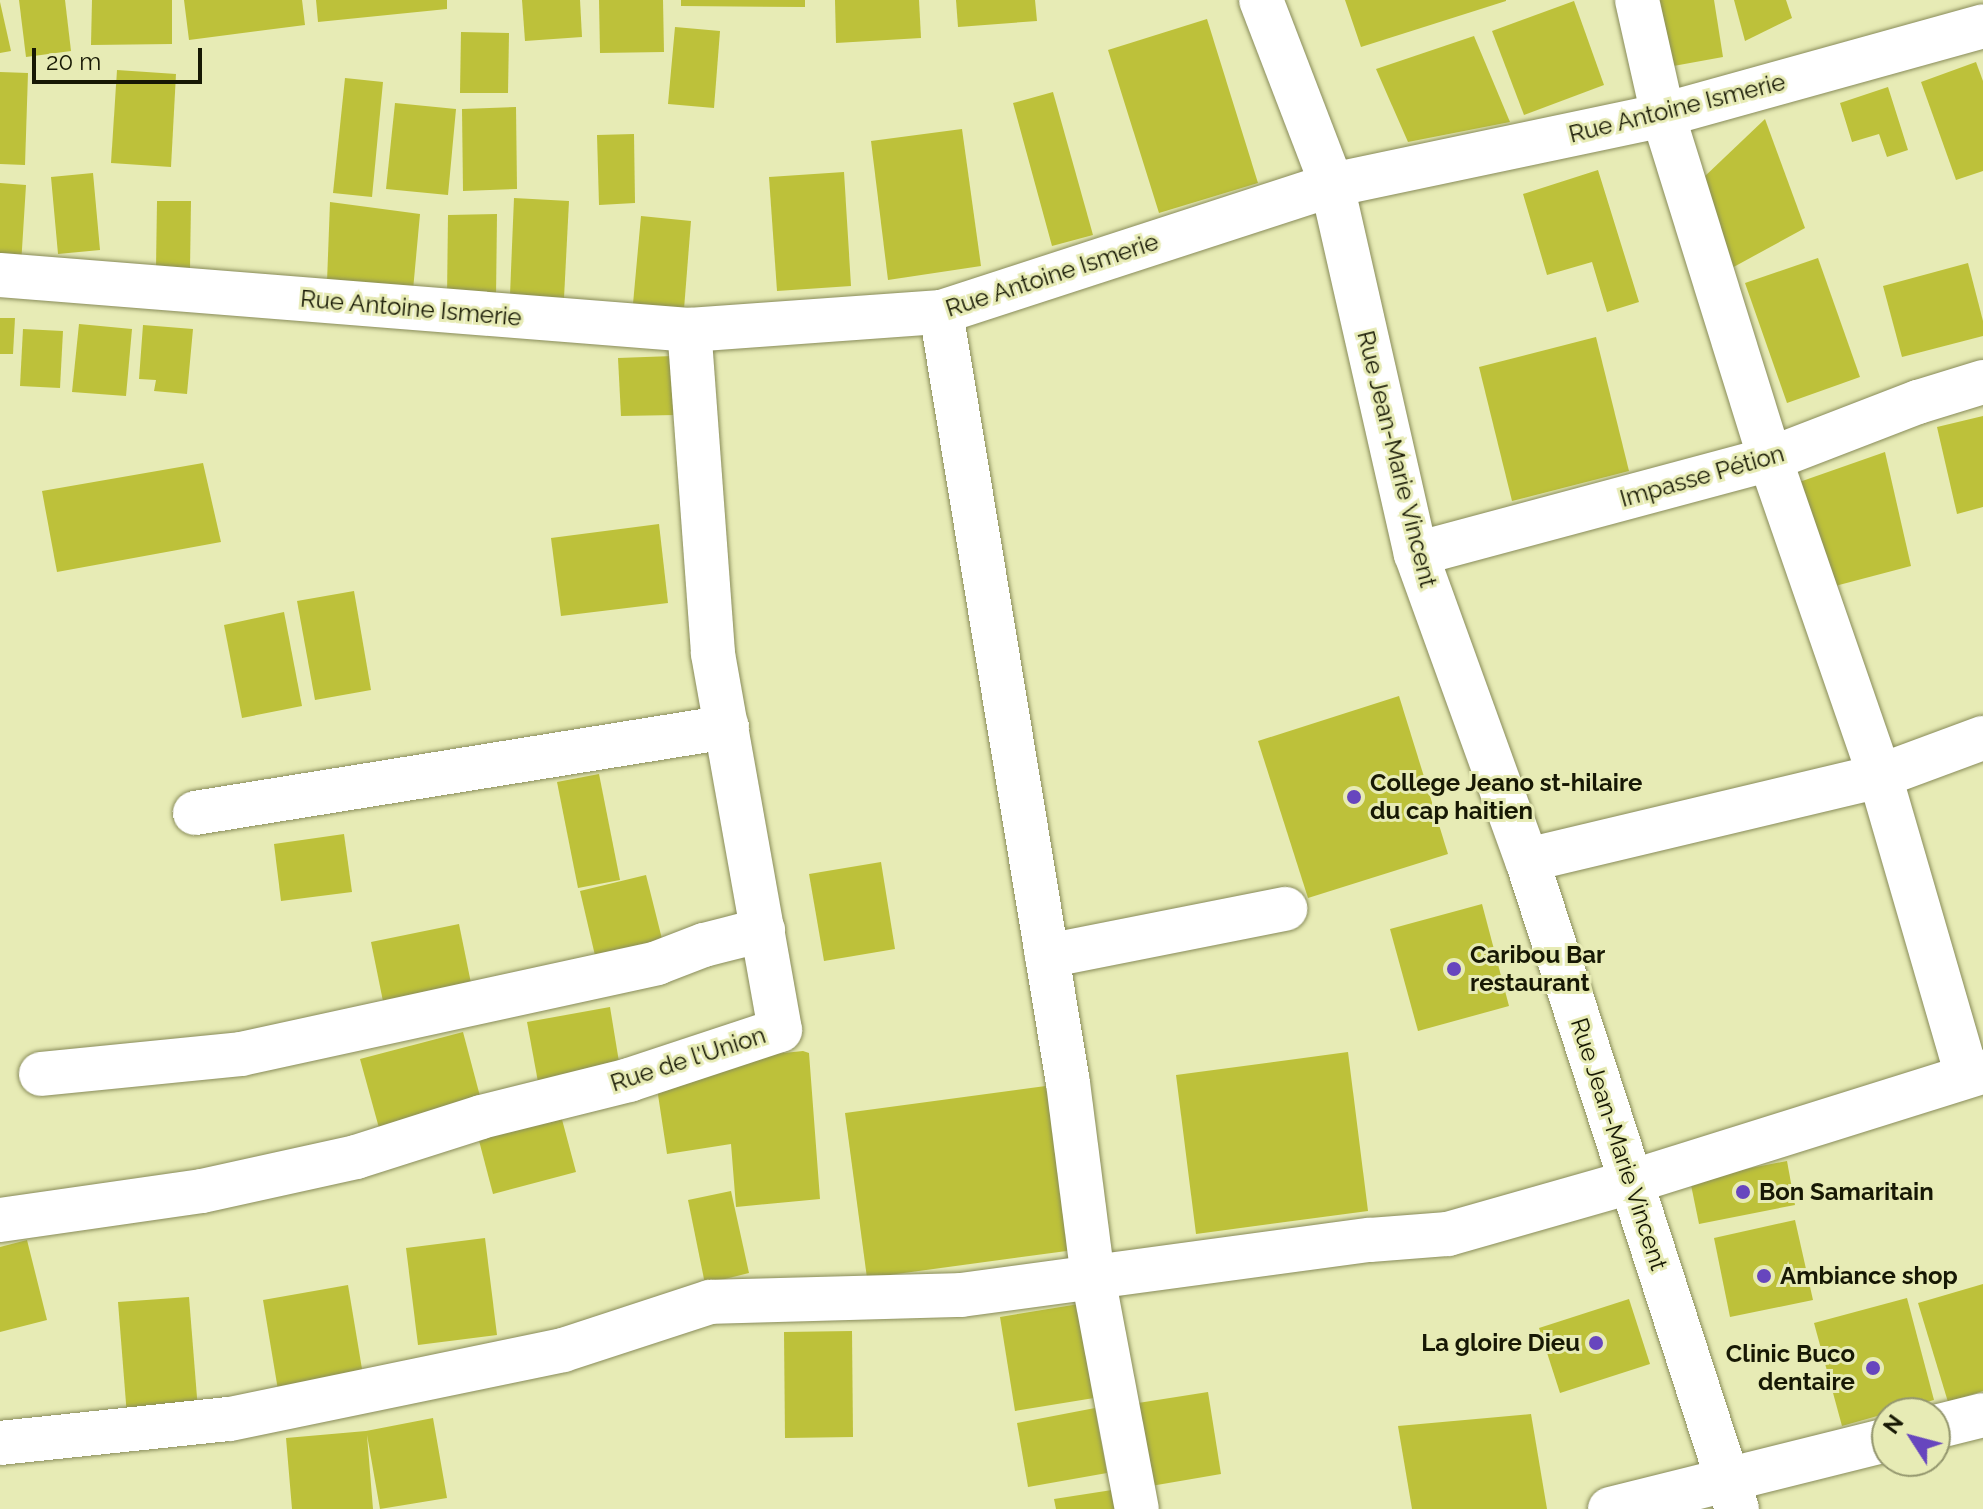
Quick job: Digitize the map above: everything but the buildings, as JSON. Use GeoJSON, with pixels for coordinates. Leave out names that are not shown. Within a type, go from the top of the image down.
{"type":"FeatureCollection","features":[{"type":"Feature","properties":{"kind":"street","name":"Rue Jean-Marie Vincent"},"geometry":{"type":"LineString","coordinates":[[1261,0],[1332,185],[1416,554],[1527,860],[1733,1496]]}},
{"type":"Feature","properties":{"kind":"street"},"geometry":{"type":"LineString","coordinates":[[0,1443],[245,1416],[563,1350],[710,1302],[961,1295],[1370,1240],[1448,1234],[1631,1182],[1975,1073],[1880,776],[1770,459],[1663,115],[1637,0]]}},
{"type":"Feature","properties":{"kind":"street","name":"Rue Antoine Ismerie"},"geometry":{"type":"LineString","coordinates":[[0,275],[689,330],[941,312],[1332,185],[1663,115],[1983,26]]}},
{"type":"Feature","properties":{"kind":"street"},"geometry":{"type":"LineString","coordinates":[[941,312],[1068,1083],[1093,1277],[1137,1509]]}},
{"type":"Feature","properties":{"kind":"street","name":"Rue de l'Union"},"geometry":{"type":"LineString","coordinates":[[0,1220],[202,1191],[356,1157],[481,1117],[629,1080],[780,1030],[713,653],[689,330]]}},
{"type":"Feature","properties":{"kind":"street","name":"Impasse Pétion"},"geometry":{"type":"LineString","coordinates":[[1416,554],[1770,459],[1918,402],[1983,382]]}},
{"type":"Feature","properties":{"kind":"street"},"geometry":{"type":"LineString","coordinates":[[195,813],[727,727]]}},
{"type":"Feature","properties":{"kind":"street"},"geometry":{"type":"LineString","coordinates":[[1527,860],[1880,776],[1983,738]]}},
{"type":"Feature","properties":{"kind":"street"},"geometry":{"type":"LineString","coordinates":[[1047,956],[1285,909]]}},
{"type":"Feature","properties":{"kind":"street"},"geometry":{"type":"LineString","coordinates":[[41,1074],[241,1054],[657,963],[704,945],[763,930]]}},
{"type":"Feature","properties":{"kind":"street"},"geometry":{"type":"LineString","coordinates":[[1951,1423],[1983,1415]]}},
{"type":"Feature","properties":{"kind":"street"},"geometry":{"type":"LineString","coordinates":[[1610,1509],[1733,1496],[1871,1446]]}},
{"type":"Feature","properties":{"kind":"place","name":"College Jeano st-hilaire du cap haitien"},"geometry":{"type":"Point","coordinates":[1354,797]}},
{"type":"Feature","properties":{"kind":"place","name":"Caribou Bar restaurant"},"geometry":{"type":"Point","coordinates":[1454,969]}},
{"type":"Feature","properties":{"kind":"place","name":"Bon Samaritain"},"geometry":{"type":"Point","coordinates":[1743,1192]}},
{"type":"Feature","properties":{"kind":"place","name":"Ambiance shop"},"geometry":{"type":"Point","coordinates":[1764,1276]}},
{"type":"Feature","properties":{"kind":"place","name":"La gloire Dieu"},"geometry":{"type":"Point","coordinates":[1596,1343]}},
{"type":"Feature","properties":{"kind":"place","name":"Clinic Buco dentaire"},"geometry":{"type":"Point","coordinates":[1873,1368]}}]}
